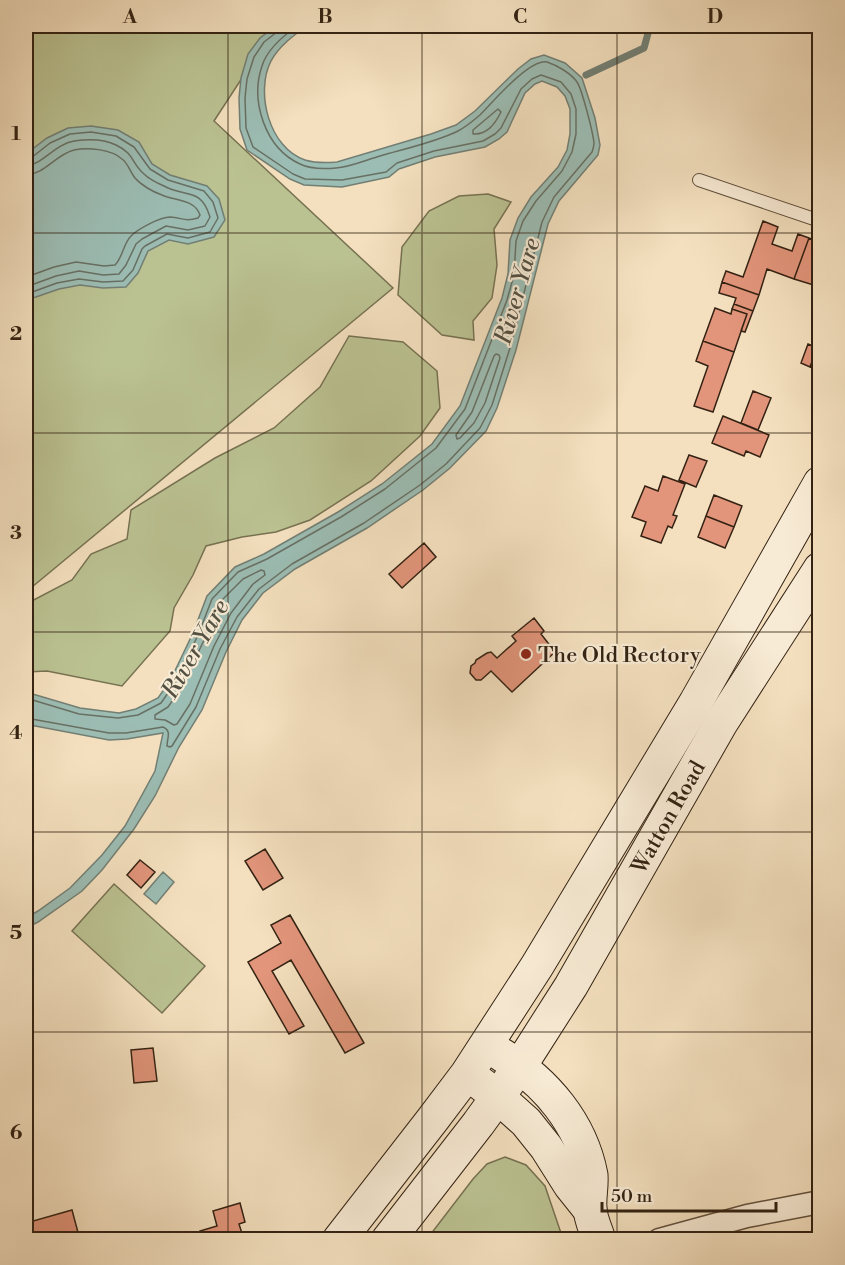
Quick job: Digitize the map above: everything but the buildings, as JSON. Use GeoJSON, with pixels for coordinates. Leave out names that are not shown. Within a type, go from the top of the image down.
{"type":"FeatureCollection","features":[{"type":"Feature","properties":{"kind":"main road","name":"Watton Road"},"geometry":{"type":"LineString","coordinates":[[339,1239],[467,1074],[544,956],[696,702],[819,483]]}},
{"type":"Feature","properties":{"kind":"main road","name":"Watton Road"},"geometry":{"type":"LineString","coordinates":[[745,617],[819,506]]}},
{"type":"Feature","properties":{"kind":"main road","name":"Watton Road"},"geometry":{"type":"LineString","coordinates":[[388,1239],[520,1066],[571,986],[721,723],[819,569]]}},
{"type":"Feature","properties":{"kind":"main road"},"geometry":{"type":"LineString","coordinates":[[486,1045],[520,1066],[553,1097],[574,1127],[585,1152],[591,1179],[594,1225]]}},
{"type":"Feature","properties":{"kind":"main road"},"geometry":{"type":"LineString","coordinates":[[467,1074],[498,1096],[525,1122],[546,1147],[594,1225]]}},
{"type":"Feature","properties":{"kind":"street"},"geometry":{"type":"LineString","coordinates":[[659,1239],[747,1216],[819,1202]]}},
{"type":"Feature","properties":{"kind":"lane"},"geometry":{"type":"LineString","coordinates":[[699,180],[819,221]]}},
{"type":"Feature","properties":{"kind":"green space"},"geometry":{"type":"Polygon","coordinates":[[[26,26],[276,26],[214,121],[393,288],[26,592],[26,26]]]}},
{"type":"Feature","properties":{"kind":"green space"},"geometry":{"type":"Polygon","coordinates":[[[488,194],[511,202],[494,229],[497,265],[492,298],[473,321],[474,340],[442,335],[398,295],[402,247],[429,211],[459,196],[488,194]]]}},
{"type":"Feature","properties":{"kind":"green space"},"geometry":{"type":"Polygon","coordinates":[[[349,336],[403,342],[437,371],[440,408],[420,436],[371,481],[310,520],[276,532],[206,546],[174,608],[170,631],[122,686],[47,671],[26,672],[26,604],[72,580],[91,554],[127,539],[131,510],[215,458],[274,428],[320,387],[349,336]]]}},
{"type":"Feature","properties":{"kind":"green space"},"geometry":{"type":"Polygon","coordinates":[[[114,884],[205,966],[162,1013],[72,931],[114,884]]]}},
{"type":"Feature","properties":{"kind":"green space"},"geometry":{"type":"Polygon","coordinates":[[[505,1157],[526,1165],[545,1186],[563,1239],[427,1239],[487,1164],[505,1157]]]}},
{"type":"Feature","properties":{"kind":"water","name":"River Yare"},"geometry":{"type":"Polygon","coordinates":[[[276,26],[307,26],[278,50],[266,74],[264,88],[268,118],[274,132],[293,154],[305,160],[337,162],[456,125],[475,111],[518,69],[531,59],[544,55],[565,63],[582,78],[595,118],[600,145],[598,155],[559,201],[548,224],[516,350],[497,408],[486,431],[450,468],[423,490],[367,528],[295,569],[263,593],[242,620],[202,710],[179,747],[155,796],[134,829],[102,870],[82,891],[26,928],[26,918],[70,888],[102,855],[125,826],[155,771],[163,733],[109,740],[26,724],[26,692],[80,708],[119,713],[136,709],[158,698],[170,681],[193,633],[207,596],[235,567],[264,554],[338,512],[382,484],[432,444],[460,406],[502,298],[508,274],[510,240],[518,218],[531,197],[558,167],[567,150],[570,134],[570,109],[565,96],[557,87],[542,81],[525,93],[507,132],[485,147],[435,157],[399,169],[389,177],[342,187],[304,185],[290,179],[247,150],[240,129],[241,78],[248,54],[260,38],[276,26]]]}},
{"type":"Feature","properties":{"kind":"water"},"geometry":{"type":"Polygon","coordinates":[[[91,126],[118,130],[139,142],[152,164],[170,175],[207,186],[219,199],[225,220],[214,237],[188,244],[169,240],[148,251],[138,273],[126,287],[103,288],[80,285],[26,298],[26,154],[47,138],[68,128],[91,126]]]}},
{"type":"Feature","properties":{"kind":"water"},"geometry":{"type":"Polygon","coordinates":[[[163,872],[174,882],[156,904],[144,894],[163,872]]]}},
{"type":"Feature","properties":{"kind":"waterway"},"geometry":{"type":"LineString","coordinates":[[586,75],[644,48],[650,26]]}},
{"type":"Feature","properties":{"kind":"place","name":"The Old Rectory"},"geometry":{"type":"Point","coordinates":[526,654]}}]}
